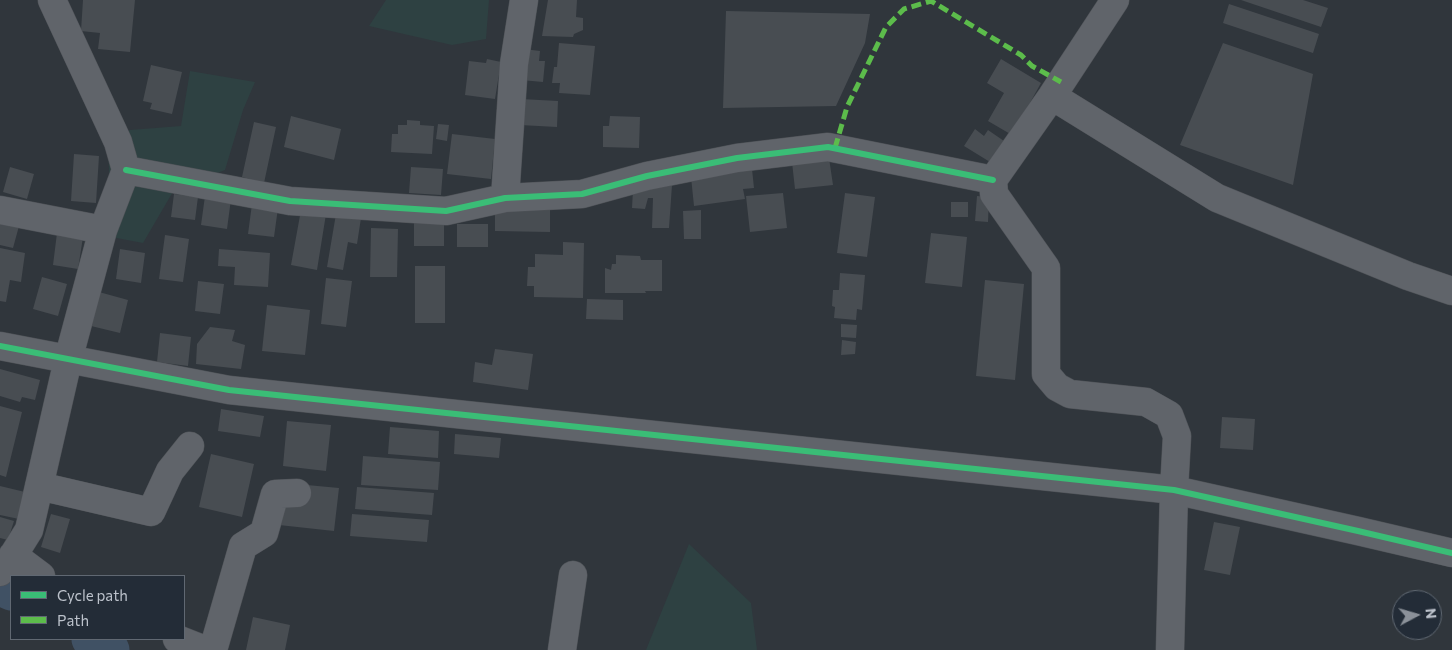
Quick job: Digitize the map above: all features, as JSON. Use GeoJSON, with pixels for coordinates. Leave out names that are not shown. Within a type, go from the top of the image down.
{"type":"FeatureCollection","features":[{"type":"Feature","properties":{"kind":"street"},"geometry":{"type":"LineString","coordinates":[[38,575],[8,563],[29,530],[68,360],[103,230],[126,170],[118,142],[52,0]]}},
{"type":"Feature","properties":{"kind":"street"},"geometry":{"type":"LineString","coordinates":[[505,198],[514,64],[524,0]]}},
{"type":"Feature","properties":{"kind":"street"},"geometry":{"type":"LineString","coordinates":[[1115,0],[1052,96],[993,180],[994,194],[1046,268],[1046,374],[1057,386],[1070,394],[1146,402],[1169,416],[1177,436],[1170,650]]}},
{"type":"Feature","properties":{"kind":"street"},"geometry":{"type":"LineString","coordinates":[[1052,96],[1216,198],[1408,276],[1452,291]]}},
{"type":"Feature","properties":{"kind":"street"},"geometry":{"type":"LineString","coordinates":[[126,170],[290,201],[446,211],[505,198],[582,194],[647,176],[737,158],[828,146],[993,180]]}},
{"type":"Feature","properties":{"kind":"street"},"geometry":{"type":"LineString","coordinates":[[0,210],[103,230]]}},
{"type":"Feature","properties":{"kind":"street"},"geometry":{"type":"LineString","coordinates":[[0,346],[229,390],[1174,490],[1452,553]]}},
{"type":"Feature","properties":{"kind":"street"},"geometry":{"type":"LineString","coordinates":[[39,486],[151,512],[170,471],[190,446]]}},
{"type":"Feature","properties":{"kind":"street"},"geometry":{"type":"LineString","coordinates":[[213,650],[243,546],[264,533],[275,494],[297,492]]}},
{"type":"Feature","properties":{"kind":"street"},"geometry":{"type":"LineString","coordinates":[[562,650],[573,575]]}},
{"type":"Feature","properties":{"kind":"street"},"geometry":{"type":"LineString","coordinates":[[180,640],[205,650]]}},
{"type":"Feature","properties":{"kind":"shaded area"},"geometry":{"type":"Polygon","coordinates":[[[386,0],[489,0],[486,39],[452,45],[369,26],[386,0]]]}},
{"type":"Feature","properties":{"kind":"shaded area"},"geometry":{"type":"Polygon","coordinates":[[[190,71],[255,82],[243,110],[225,170],[174,190],[143,243],[106,236],[110,201],[108,142],[130,130],[181,126],[190,71]]]}},
{"type":"Feature","properties":{"kind":"shaded area"},"geometry":{"type":"Polygon","coordinates":[[[689,544],[751,603],[757,650],[646,650],[689,544]]]}},
{"type":"Feature","properties":{"kind":"building"},"geometry":{"type":"Polygon","coordinates":[[[83,0],[135,0],[130,52],[98,49],[100,33],[81,31],[83,0]]]}},
{"type":"Feature","properties":{"kind":"building"},"geometry":{"type":"Polygon","coordinates":[[[548,0],[577,0],[576,17],[583,18],[583,30],[574,34],[573,37],[542,36],[548,0]]]}},
{"type":"Feature","properties":{"kind":"building"},"geometry":{"type":"Polygon","coordinates":[[[1241,0],[1303,0],[1328,8],[1321,27],[1241,0]]]}},
{"type":"Feature","properties":{"kind":"building"},"geometry":{"type":"Polygon","coordinates":[[[1229,4],[1319,34],[1313,53],[1223,23],[1229,4]]]}},
{"type":"Feature","properties":{"kind":"building"},"geometry":{"type":"Polygon","coordinates":[[[726,11],[870,14],[865,43],[836,106],[723,108],[726,11]]]}},
{"type":"Feature","properties":{"kind":"building"},"geometry":{"type":"Polygon","coordinates":[[[559,43],[595,46],[590,95],[559,93],[560,83],[552,83],[554,67],[557,67],[559,43]]]}},
{"type":"Feature","properties":{"kind":"building"},"geometry":{"type":"Polygon","coordinates":[[[1223,43],[1313,74],[1293,185],[1180,145],[1223,43]]]}},
{"type":"Feature","properties":{"kind":"building"},"geometry":{"type":"Polygon","coordinates":[[[524,49],[540,51],[539,61],[545,61],[543,82],[521,80],[524,49]]]}},
{"type":"Feature","properties":{"kind":"building"},"geometry":{"type":"Polygon","coordinates":[[[487,59],[501,62],[495,99],[465,95],[469,61],[486,63],[487,59]]]}},
{"type":"Feature","properties":{"kind":"building"},"geometry":{"type":"Polygon","coordinates":[[[1001,59],[1041,83],[1012,135],[988,121],[1004,93],[987,83],[1001,59]]]}},
{"type":"Feature","properties":{"kind":"building"},"geometry":{"type":"Polygon","coordinates":[[[151,65],[182,72],[172,114],[150,109],[152,103],[143,101],[151,65]]]}},
{"type":"Feature","properties":{"kind":"building"},"geometry":{"type":"Polygon","coordinates":[[[521,99],[558,101],[557,127],[520,125],[521,99]]]}},
{"type":"Feature","properties":{"kind":"building"},"geometry":{"type":"Polygon","coordinates":[[[291,116],[341,129],[334,160],[284,147],[291,116]]]}},
{"type":"Feature","properties":{"kind":"building"},"geometry":{"type":"Polygon","coordinates":[[[610,116],[640,117],[639,148],[603,147],[603,126],[609,126],[610,116]]]}},
{"type":"Feature","properties":{"kind":"building"},"geometry":{"type":"Polygon","coordinates":[[[407,120],[420,121],[420,125],[434,126],[432,154],[391,152],[392,134],[398,134],[398,125],[407,125],[407,120]]]}},
{"type":"Feature","properties":{"kind":"building"},"geometry":{"type":"Polygon","coordinates":[[[254,122],[276,127],[264,183],[242,177],[254,122]]]}},
{"type":"Feature","properties":{"kind":"building"},"geometry":{"type":"Polygon","coordinates":[[[438,124],[449,125],[447,141],[436,139],[438,124]]]}},
{"type":"Feature","properties":{"kind":"building"},"geometry":{"type":"Polygon","coordinates":[[[975,129],[984,136],[988,130],[1004,141],[990,162],[964,146],[975,129]]]}},
{"type":"Feature","properties":{"kind":"building"},"geometry":{"type":"Polygon","coordinates":[[[452,134],[495,139],[491,179],[447,174],[452,134]]]}},
{"type":"Feature","properties":{"kind":"building"},"geometry":{"type":"Polygon","coordinates":[[[74,154],[99,156],[96,203],[71,201],[74,154]]]}},
{"type":"Feature","properties":{"kind":"building"},"geometry":{"type":"Polygon","coordinates":[[[829,158],[833,185],[795,189],[792,162],[829,158]]]}},
{"type":"Feature","properties":{"kind":"building"},"geometry":{"type":"Polygon","coordinates":[[[10,167],[34,174],[27,199],[3,192],[10,167]]]}},
{"type":"Feature","properties":{"kind":"building"},"geometry":{"type":"Polygon","coordinates":[[[411,167],[443,169],[441,195],[409,193],[411,167]]]}},
{"type":"Feature","properties":{"kind":"building"},"geometry":{"type":"Polygon","coordinates":[[[752,169],[754,188],[743,189],[745,199],[694,206],[691,177],[752,169]]]}},
{"type":"Feature","properties":{"kind":"building"},"geometry":{"type":"Polygon","coordinates":[[[672,185],[669,228],[652,228],[653,198],[648,198],[645,209],[632,208],[633,190],[672,185]]]}},
{"type":"Feature","properties":{"kind":"building"},"geometry":{"type":"Polygon","coordinates":[[[783,193],[787,228],[750,232],[746,196],[783,193]]]}},
{"type":"Feature","properties":{"kind":"building"},"geometry":{"type":"Polygon","coordinates":[[[845,193],[875,197],[867,257],[837,253],[845,193]]]}},
{"type":"Feature","properties":{"kind":"building"},"geometry":{"type":"Polygon","coordinates":[[[174,194],[198,197],[195,220],[171,217],[174,194]]]}},
{"type":"Feature","properties":{"kind":"building"},"geometry":{"type":"Polygon","coordinates":[[[205,196],[231,199],[227,229],[201,225],[205,196]]]}},
{"type":"Feature","properties":{"kind":"building"},"geometry":{"type":"Polygon","coordinates":[[[977,196],[989,197],[988,222],[975,221],[977,196]]]}},
{"type":"Feature","properties":{"kind":"building"},"geometry":{"type":"Polygon","coordinates":[[[951,202],[968,202],[968,217],[951,217],[951,202]]]}},
{"type":"Feature","properties":{"kind":"building"},"geometry":{"type":"Polygon","coordinates":[[[252,204],[278,208],[274,237],[248,234],[252,204]]]}},
{"type":"Feature","properties":{"kind":"building"},"geometry":{"type":"Polygon","coordinates":[[[550,206],[550,232],[495,231],[495,209],[550,206]]]}},
{"type":"Feature","properties":{"kind":"building"},"geometry":{"type":"Polygon","coordinates":[[[301,210],[326,214],[317,270],[291,265],[301,210]]]}},
{"type":"Feature","properties":{"kind":"building"},"geometry":{"type":"Polygon","coordinates":[[[701,210],[701,239],[684,239],[683,211],[701,210]]]}},
{"type":"Feature","properties":{"kind":"building"},"geometry":{"type":"Polygon","coordinates":[[[336,214],[361,218],[357,244],[348,242],[343,270],[327,267],[336,214]]]}},
{"type":"Feature","properties":{"kind":"building"},"geometry":{"type":"Polygon","coordinates":[[[0,221],[19,226],[13,248],[0,245],[0,221]]]}},
{"type":"Feature","properties":{"kind":"building"},"geometry":{"type":"Polygon","coordinates":[[[414,223],[444,223],[444,246],[414,246],[414,223]]]}},
{"type":"Feature","properties":{"kind":"building"},"geometry":{"type":"Polygon","coordinates":[[[457,224],[488,224],[488,247],[457,247],[457,224]]]}},
{"type":"Feature","properties":{"kind":"building"},"geometry":{"type":"Polygon","coordinates":[[[371,228],[398,229],[397,277],[370,277],[371,228]]]}},
{"type":"Feature","properties":{"kind":"building"},"geometry":{"type":"Polygon","coordinates":[[[57,233],[83,237],[78,269],[53,265],[57,233]]]}},
{"type":"Feature","properties":{"kind":"building"},"geometry":{"type":"Polygon","coordinates":[[[931,233],[967,237],[962,287],[925,283],[931,233]]]}},
{"type":"Feature","properties":{"kind":"building"},"geometry":{"type":"Polygon","coordinates":[[[165,235],[189,239],[183,282],[159,279],[165,235]]]}},
{"type":"Feature","properties":{"kind":"building"},"geometry":{"type":"Polygon","coordinates":[[[563,242],[584,243],[583,298],[534,297],[534,286],[527,286],[528,267],[535,267],[535,254],[563,255],[563,242]]]}},
{"type":"Feature","properties":{"kind":"building"},"geometry":{"type":"Polygon","coordinates":[[[0,248],[25,253],[21,282],[10,280],[6,302],[0,301],[0,248]]]}},
{"type":"Feature","properties":{"kind":"building"},"geometry":{"type":"Polygon","coordinates":[[[120,249],[145,253],[141,283],[116,279],[120,249]]]}},
{"type":"Feature","properties":{"kind":"building"},"geometry":{"type":"Polygon","coordinates":[[[219,249],[270,253],[268,287],[234,285],[235,267],[218,266],[219,249]]]}},
{"type":"Feature","properties":{"kind":"building"},"geometry":{"type":"Polygon","coordinates":[[[616,255],[640,256],[641,260],[662,260],[662,291],[605,293],[605,268],[611,270],[612,264],[616,264],[616,255]]]}},
{"type":"Feature","properties":{"kind":"building"},"geometry":{"type":"Polygon","coordinates":[[[415,266],[445,266],[445,323],[415,323],[415,266]]]}},
{"type":"Feature","properties":{"kind":"building"},"geometry":{"type":"Polygon","coordinates":[[[840,273],[865,275],[862,310],[857,309],[856,320],[834,318],[835,307],[832,306],[833,290],[839,290],[840,273]]]}},
{"type":"Feature","properties":{"kind":"building"},"geometry":{"type":"Polygon","coordinates":[[[42,277],[67,284],[58,316],[33,309],[42,277]]]}},
{"type":"Feature","properties":{"kind":"building"},"geometry":{"type":"Polygon","coordinates":[[[326,278],[352,281],[346,327],[321,324],[326,278]]]}},
{"type":"Feature","properties":{"kind":"building"},"geometry":{"type":"Polygon","coordinates":[[[985,280],[1024,284],[1015,380],[976,376],[985,280]]]}},
{"type":"Feature","properties":{"kind":"building"},"geometry":{"type":"Polygon","coordinates":[[[198,281],[224,284],[220,314],[195,311],[198,281]]]}},
{"type":"Feature","properties":{"kind":"building"},"geometry":{"type":"Polygon","coordinates":[[[99,292],[128,300],[120,333],[91,326],[99,292]]]}},
{"type":"Feature","properties":{"kind":"building"},"geometry":{"type":"Polygon","coordinates":[[[587,299],[623,300],[623,320],[586,319],[587,299]]]}},
{"type":"Feature","properties":{"kind":"building"},"geometry":{"type":"Polygon","coordinates":[[[267,305],[310,310],[305,355],[262,351],[267,305]]]}},
{"type":"Feature","properties":{"kind":"building"},"geometry":{"type":"Polygon","coordinates":[[[841,324],[857,325],[856,338],[841,337],[841,324]]]}},
{"type":"Feature","properties":{"kind":"building"},"geometry":{"type":"Polygon","coordinates":[[[210,327],[235,330],[232,341],[245,345],[241,369],[196,364],[197,344],[210,327]]]}},
{"type":"Feature","properties":{"kind":"building"},"geometry":{"type":"Polygon","coordinates":[[[160,333],[191,337],[188,366],[157,362],[160,333]]]}},
{"type":"Feature","properties":{"kind":"building"},"geometry":{"type":"Polygon","coordinates":[[[842,340],[856,342],[855,354],[841,355],[842,340]]]}},
{"type":"Feature","properties":{"kind":"building"},"geometry":{"type":"Polygon","coordinates":[[[495,349],[533,354],[528,390],[473,382],[475,362],[492,365],[495,349]]]}},
{"type":"Feature","properties":{"kind":"building"},"geometry":{"type":"Polygon","coordinates":[[[0,369],[40,380],[35,400],[22,397],[20,402],[0,396],[0,369]]]}},
{"type":"Feature","properties":{"kind":"building"},"geometry":{"type":"Polygon","coordinates":[[[0,406],[22,412],[6,477],[0,475],[0,406]]]}},
{"type":"Feature","properties":{"kind":"building"},"geometry":{"type":"Polygon","coordinates":[[[221,409],[264,416],[260,437],[218,431],[221,409]]]}},
{"type":"Feature","properties":{"kind":"building"},"geometry":{"type":"Polygon","coordinates":[[[1222,417],[1255,419],[1253,450],[1220,448],[1222,417]]]}},
{"type":"Feature","properties":{"kind":"building"},"geometry":{"type":"Polygon","coordinates":[[[287,421],[331,425],[326,471],[283,466],[287,421]]]}},
{"type":"Feature","properties":{"kind":"building"},"geometry":{"type":"Polygon","coordinates":[[[390,427],[439,431],[438,458],[388,454],[390,427]]]}},
{"type":"Feature","properties":{"kind":"building"},"geometry":{"type":"Polygon","coordinates":[[[455,434],[501,438],[499,458],[454,454],[455,434]]]}},
{"type":"Feature","properties":{"kind":"building"},"geometry":{"type":"Polygon","coordinates":[[[211,454],[254,464],[242,517],[199,507],[211,454]]]}},
{"type":"Feature","properties":{"kind":"building"},"geometry":{"type":"Polygon","coordinates":[[[363,456],[440,462],[438,490],[361,485],[363,456]]]}},
{"type":"Feature","properties":{"kind":"building"},"geometry":{"type":"Polygon","coordinates":[[[307,485],[339,488],[334,531],[279,525],[282,501],[305,504],[307,485]]]}},
{"type":"Feature","properties":{"kind":"building"},"geometry":{"type":"Polygon","coordinates":[[[0,486],[25,492],[19,519],[0,515],[0,486]]]}},
{"type":"Feature","properties":{"kind":"building"},"geometry":{"type":"Polygon","coordinates":[[[357,487],[434,493],[432,515],[355,509],[357,487]]]}},
{"type":"Feature","properties":{"kind":"building"},"geometry":{"type":"Polygon","coordinates":[[[51,514],[70,519],[60,553],[41,547],[51,514]]]}},
{"type":"Feature","properties":{"kind":"building"},"geometry":{"type":"Polygon","coordinates":[[[352,514],[429,520],[427,542],[350,536],[352,514]]]}},
{"type":"Feature","properties":{"kind":"building"},"geometry":{"type":"Polygon","coordinates":[[[0,517],[14,521],[8,540],[0,538],[0,517]]]}},
{"type":"Feature","properties":{"kind":"building"},"geometry":{"type":"Polygon","coordinates":[[[1214,522],[1240,527],[1230,575],[1204,570],[1214,522]]]}},
{"type":"Feature","properties":{"kind":"building"},"geometry":{"type":"Polygon","coordinates":[[[253,617],[290,625],[285,650],[246,650],[253,617]]]}},
{"type":"Feature","properties":{"kind":"waterway"},"geometry":{"type":"LineString","coordinates":[[0,585],[10,590]]}},
{"type":"Feature","properties":{"kind":"waterway"},"geometry":{"type":"LineString","coordinates":[[93,640],[110,650]]}},
{"type":"Feature","properties":{"kind":"marked path"},"geometry":{"type":"LineString","coordinates":[[835,148],[847,107],[886,27],[904,9],[931,1],[1021,55],[1032,66],[1061,82]]}},
{"type":"Feature","properties":{"kind":"cycle path"},"geometry":{"type":"LineString","coordinates":[[126,170],[290,201],[446,211],[505,198],[582,194],[647,176],[737,158],[828,147],[993,180]]}},
{"type":"Feature","properties":{"kind":"cycle path"},"geometry":{"type":"LineString","coordinates":[[0,346],[229,390],[1174,490],[1452,553]]}}]}
